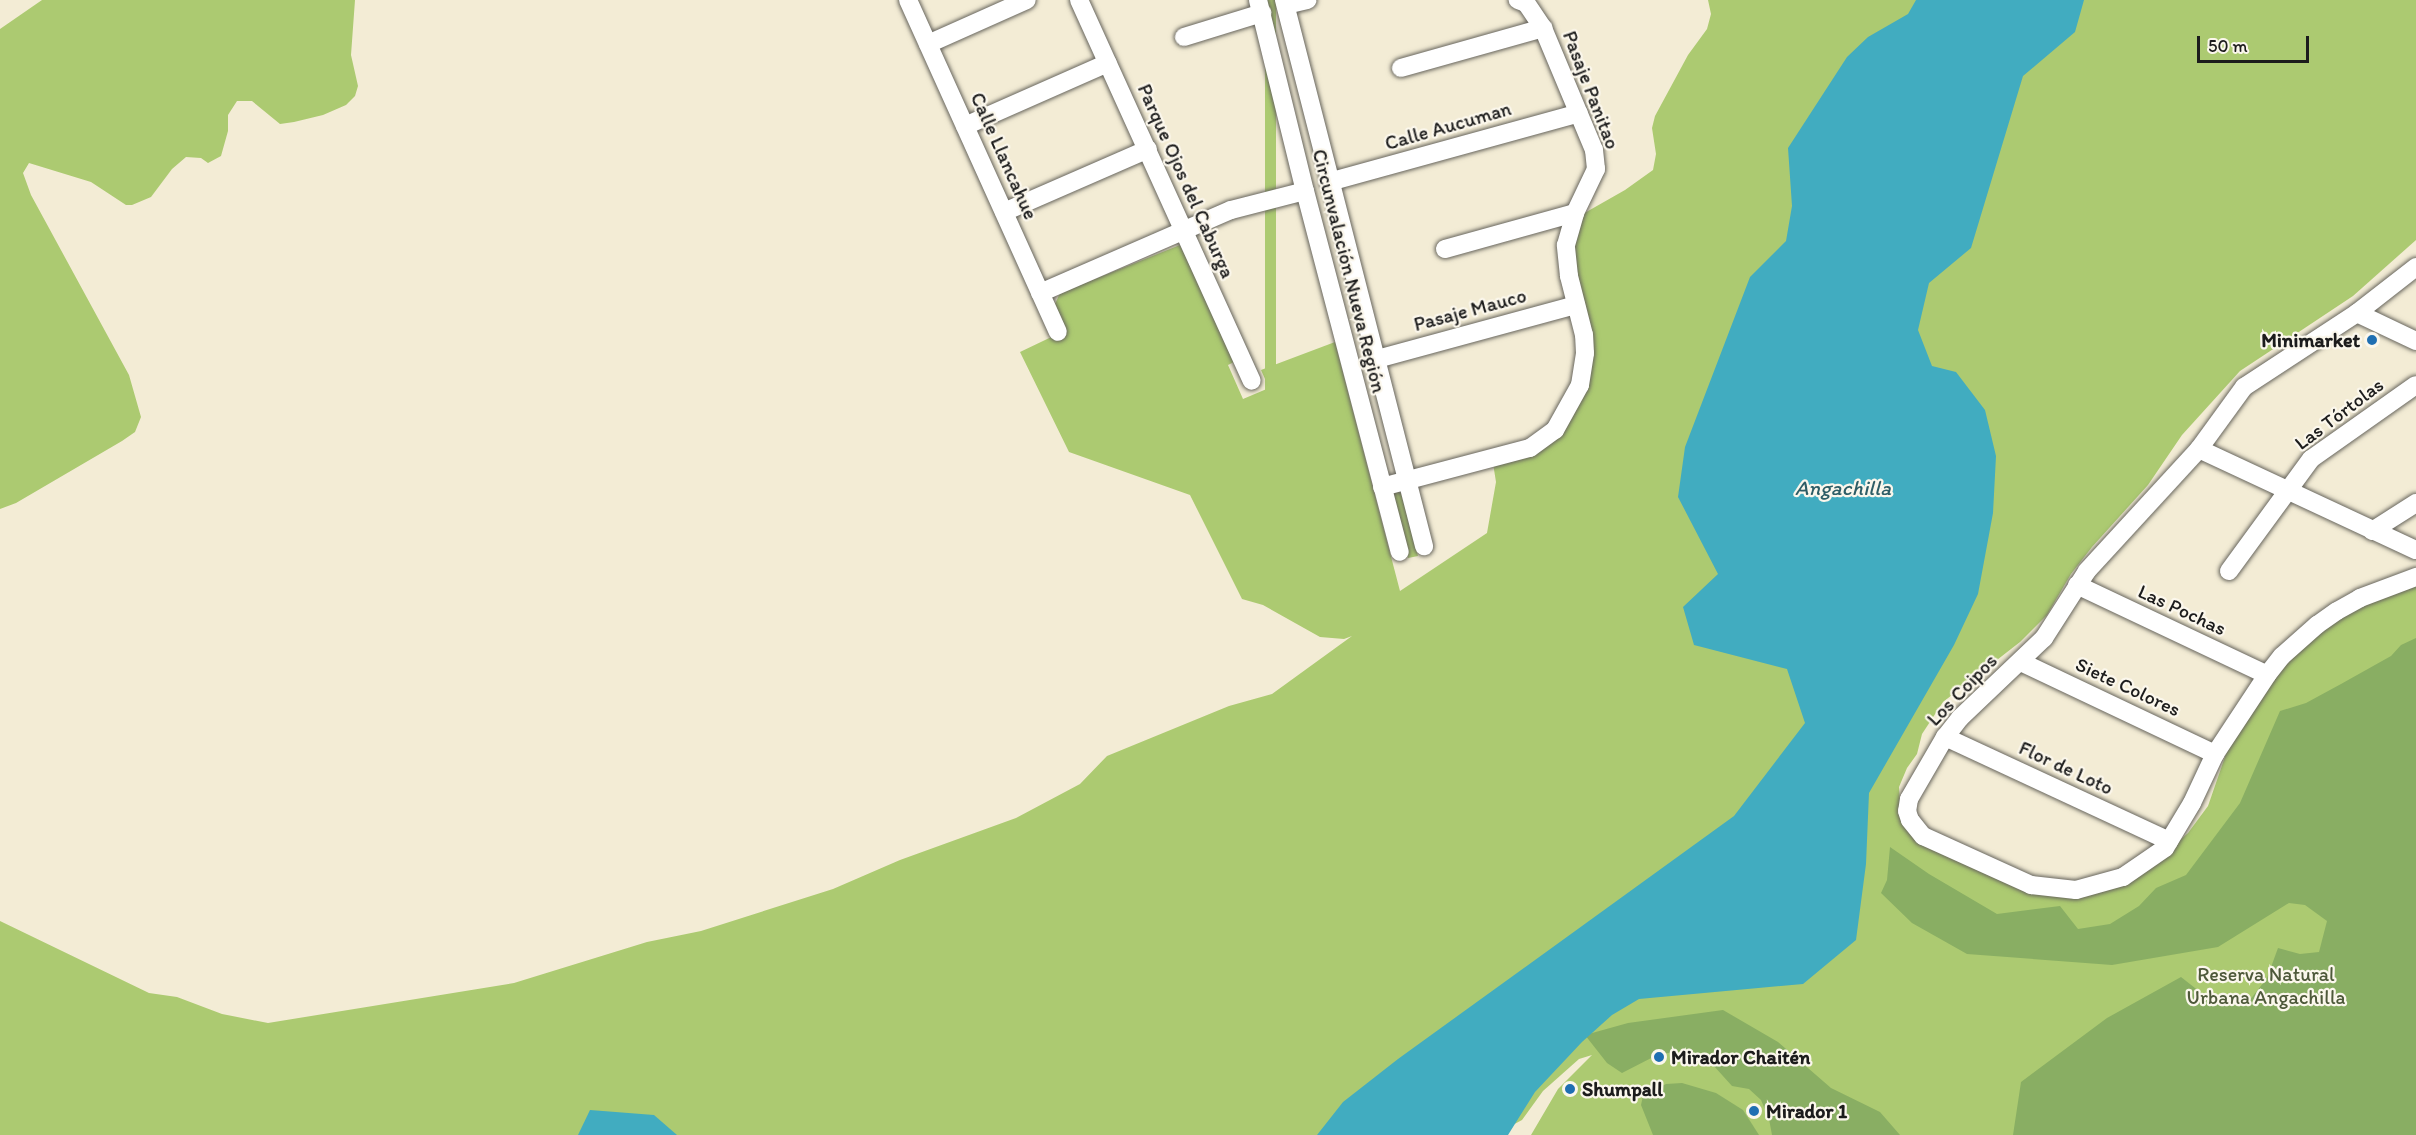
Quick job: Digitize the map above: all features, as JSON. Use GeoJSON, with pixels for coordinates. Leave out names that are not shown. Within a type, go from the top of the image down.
{"type":"FeatureCollection","features":[{"type":"Feature","properties":{"kind":"street","name":"Calle Llancahue"},"geometry":{"type":"LineString","coordinates":[[908,0],[1058,332]]}},
{"type":"Feature","properties":{"kind":"street"},"geometry":{"type":"LineString","coordinates":[[928,44],[1027,0]]}},
{"type":"Feature","properties":{"kind":"street","name":"Parque Ojos del Caburga"},"geometry":{"type":"LineString","coordinates":[[1079,0],[1186,231],[1252,381]]}},
{"type":"Feature","properties":{"kind":"street"},"geometry":{"type":"LineString","coordinates":[[1285,3],[1307,0]]}},
{"type":"Feature","properties":{"kind":"street","name":"Pasaje Panitao"},"geometry":{"type":"LineString","coordinates":[[1382,487],[1530,448],[1555,430],[1580,385],[1585,353],[1584,335],[1576,305],[1566,245],[1575,213],[1596,169],[1594,150],[1543,28],[1526,3],[1518,0]]}},
{"type":"Feature","properties":{"kind":"street","name":"Circunvalación Nueva Región"},"geometry":{"type":"LineString","coordinates":[[1285,3],[1424,546]]}},
{"type":"Feature","properties":{"kind":"street"},"geometry":{"type":"LineString","coordinates":[[1184,37],[1260,7]]}},
{"type":"Feature","properties":{"kind":"street","name":"Circunvalación Nueva Región"},"geometry":{"type":"LineString","coordinates":[[1260,7],[1305,191],[1400,552]]}},
{"type":"Feature","properties":{"kind":"street"},"geometry":{"type":"LineString","coordinates":[[1401,68],[1543,28]]}},
{"type":"Feature","properties":{"kind":"street"},"geometry":{"type":"LineString","coordinates":[[965,126],[1108,63]]}},
{"type":"Feature","properties":{"kind":"street","name":"Calle Aucuman"},"geometry":{"type":"LineString","coordinates":[[1329,182],[1579,113]]}},
{"type":"Feature","properties":{"kind":"street"},"geometry":{"type":"LineString","coordinates":[[1004,212],[1148,149]]}},
{"type":"Feature","properties":{"kind":"street"},"geometry":{"type":"LineString","coordinates":[[1040,293],[1231,210],[1305,191]]}},
{"type":"Feature","properties":{"kind":"street"},"geometry":{"type":"LineString","coordinates":[[1445,249],[1575,213]]}},
{"type":"Feature","properties":{"kind":"street","name":"Los Coipos"},"geometry":{"type":"LineString","coordinates":[[2416,267],[2358,313],[2244,387],[2199,449],[2087,572],[2044,638],[1960,718],[1945,736],[1909,799],[1907,811],[1915,829],[1942,845],[2031,885],[2076,890],[2108,883],[2130,873],[2152,860],[2169,841],[2192,803],[2216,754],[2267,675],[2300,640],[2337,611],[2360,598],[2416,577]]}},
{"type":"Feature","properties":{"kind":"street","name":"Pasaje Mauco"},"geometry":{"type":"LineString","coordinates":[[1377,359],[1576,305]]}},
{"type":"Feature","properties":{"kind":"street"},"geometry":{"type":"LineString","coordinates":[[2358,313],[2416,341]]}},
{"type":"Feature","properties":{"kind":"street","name":"Las Tórtolas"},"geometry":{"type":"LineString","coordinates":[[2229,570],[2311,459],[2416,385]]}},
{"type":"Feature","properties":{"kind":"street"},"geometry":{"type":"LineString","coordinates":[[2199,449],[2416,550]]}},
{"type":"Feature","properties":{"kind":"street"},"geometry":{"type":"LineString","coordinates":[[2372,531],[2416,503]]}},
{"type":"Feature","properties":{"kind":"street","name":"Las Pochas"},"geometry":{"type":"LineString","coordinates":[[2078,585],[2267,675]]}},
{"type":"Feature","properties":{"kind":"street","name":"Siete Colores"},"geometry":{"type":"LineString","coordinates":[[2021,662],[2216,754]]}},
{"type":"Feature","properties":{"kind":"street","name":"Flor de Loto"},"geometry":{"type":"LineString","coordinates":[[1945,736],[2169,841]]}},
{"type":"Feature","properties":{"kind":"green space"},"geometry":{"type":"Polygon","coordinates":[[[42,0],[355,0],[351,55],[358,86],[355,96],[346,105],[323,115],[280,124],[252,101],[237,101],[228,115],[228,131],[221,156],[208,163],[201,158],[186,157],[172,169],[151,197],[132,205],[126,205],[91,182],[29,163],[23,173],[31,195],[129,375],[141,417],[135,432],[122,441],[16,503],[0,509],[0,29],[42,0]]]}},
{"type":"Feature","properties":{"kind":"green space"},"geometry":{"type":"Polygon","coordinates":[[[1265,0],[1276,0],[1276,478],[1265,478],[1265,0]]]}},
{"type":"Feature","properties":{"kind":"green space","name":"Reserva Natural Urbana Angachilla"},"geometry":{"type":"Polygon","coordinates":[[[1708,0],[2416,0],[2416,240],[2353,296],[2240,371],[2182,435],[2148,485],[2092,547],[2071,574],[2047,615],[2020,642],[1943,702],[1922,734],[1917,754],[1907,768],[1899,787],[1901,818],[2031,884],[2100,882],[2168,851],[2188,833],[2208,806],[2226,754],[2245,718],[2286,665],[2313,638],[2361,603],[2416,583],[2416,1135],[1531,1135],[1558,1089],[1592,1055],[1579,1059],[1543,1091],[1522,1120],[1494,1135],[0,1135],[0,921],[149,993],[177,997],[222,1014],[268,1023],[514,983],[647,942],[701,931],[833,889],[900,860],[1016,818],[1080,784],[1107,756],[1229,706],[1272,694],[1352,636],[1344,639],[1320,637],[1263,605],[1242,599],[1190,495],[1069,452],[1020,352],[1066,330],[1055,304],[1060,293],[1180,245],[1236,361],[1228,365],[1243,399],[1269,388],[1261,370],[1335,342],[1400,591],[1487,533],[1496,482],[1492,457],[1544,435],[1586,354],[1569,268],[1574,219],[1625,190],[1653,170],[1656,154],[1652,128],[1655,116],[1688,55],[1707,29],[1711,14],[1708,0]]]}},
{"type":"Feature","properties":{"kind":"green space"},"geometry":{"type":"Polygon","coordinates":[[[1392,492],[1401,493],[1418,556],[1408,558],[1391,497],[1392,492]]]}},
{"type":"Feature","properties":{"kind":"green space","name":"Reserva Natural Urbana Angachilla"},"geometry":{"type":"Polygon","coordinates":[[[2416,638],[2416,1135],[2013,1135],[2021,1082],[2107,1018],[2181,977],[2214,1003],[2246,1005],[2267,978],[2278,948],[2300,954],[2319,952],[2327,921],[2305,905],[2289,903],[2218,947],[2112,965],[1967,954],[1912,923],[1881,893],[1887,880],[1890,847],[1929,874],[1997,914],[2060,906],[2078,929],[2110,924],[2139,906],[2156,888],[2186,875],[2240,803],[2280,711],[2306,703],[2391,656],[2401,645],[2416,638]]]}},
{"type":"Feature","properties":{"kind":"green space"},"geometry":{"type":"Polygon","coordinates":[[[1723,1010],[1778,1042],[1831,1088],[1880,1112],[1900,1135],[1772,1135],[1769,1119],[1761,1100],[1749,1089],[1732,1086],[1704,1055],[1686,1051],[1659,1054],[1622,1073],[1607,1063],[1585,1035],[1628,1023],[1723,1010]]]}},
{"type":"Feature","properties":{"kind":"green space"},"geometry":{"type":"Polygon","coordinates":[[[1682,1083],[1716,1093],[1743,1110],[1759,1135],[1653,1135],[1641,1105],[1643,1096],[1666,1084],[1682,1083]]]}},
{"type":"Feature","properties":{"kind":"water","name":"Angachilla"},"geometry":{"type":"Polygon","coordinates":[[[1916,0],[2084,0],[2075,32],[2023,76],[1971,248],[1929,283],[1918,330],[1932,366],[1956,372],[1985,410],[1996,456],[1993,513],[1978,594],[1954,645],[1869,793],[1866,864],[1856,940],[1803,984],[1639,999],[1612,1015],[1582,1042],[1535,1092],[1508,1135],[1317,1135],[1343,1102],[1398,1059],[1734,816],[1805,723],[1787,669],[1694,645],[1683,607],[1718,574],[1678,497],[1685,447],[1750,277],[1786,241],[1792,206],[1788,148],[1847,57],[1868,37],[1908,14],[1916,0]]]}},
{"type":"Feature","properties":{"kind":"water"},"geometry":{"type":"Polygon","coordinates":[[[590,1110],[654,1115],[677,1135],[578,1135],[590,1110]]]}},
{"type":"Feature","properties":{"kind":"place","name":"Minimarket"},"geometry":{"type":"Point","coordinates":[2372,340]}},
{"type":"Feature","properties":{"kind":"place","name":"Mirador Chaitén"},"geometry":{"type":"Point","coordinates":[1659,1057]}},
{"type":"Feature","properties":{"kind":"place","name":"Shumpall"},"geometry":{"type":"Point","coordinates":[1570,1089]}},
{"type":"Feature","properties":{"kind":"place","name":"Mirador 1"},"geometry":{"type":"Point","coordinates":[1754,1111]}}]}
